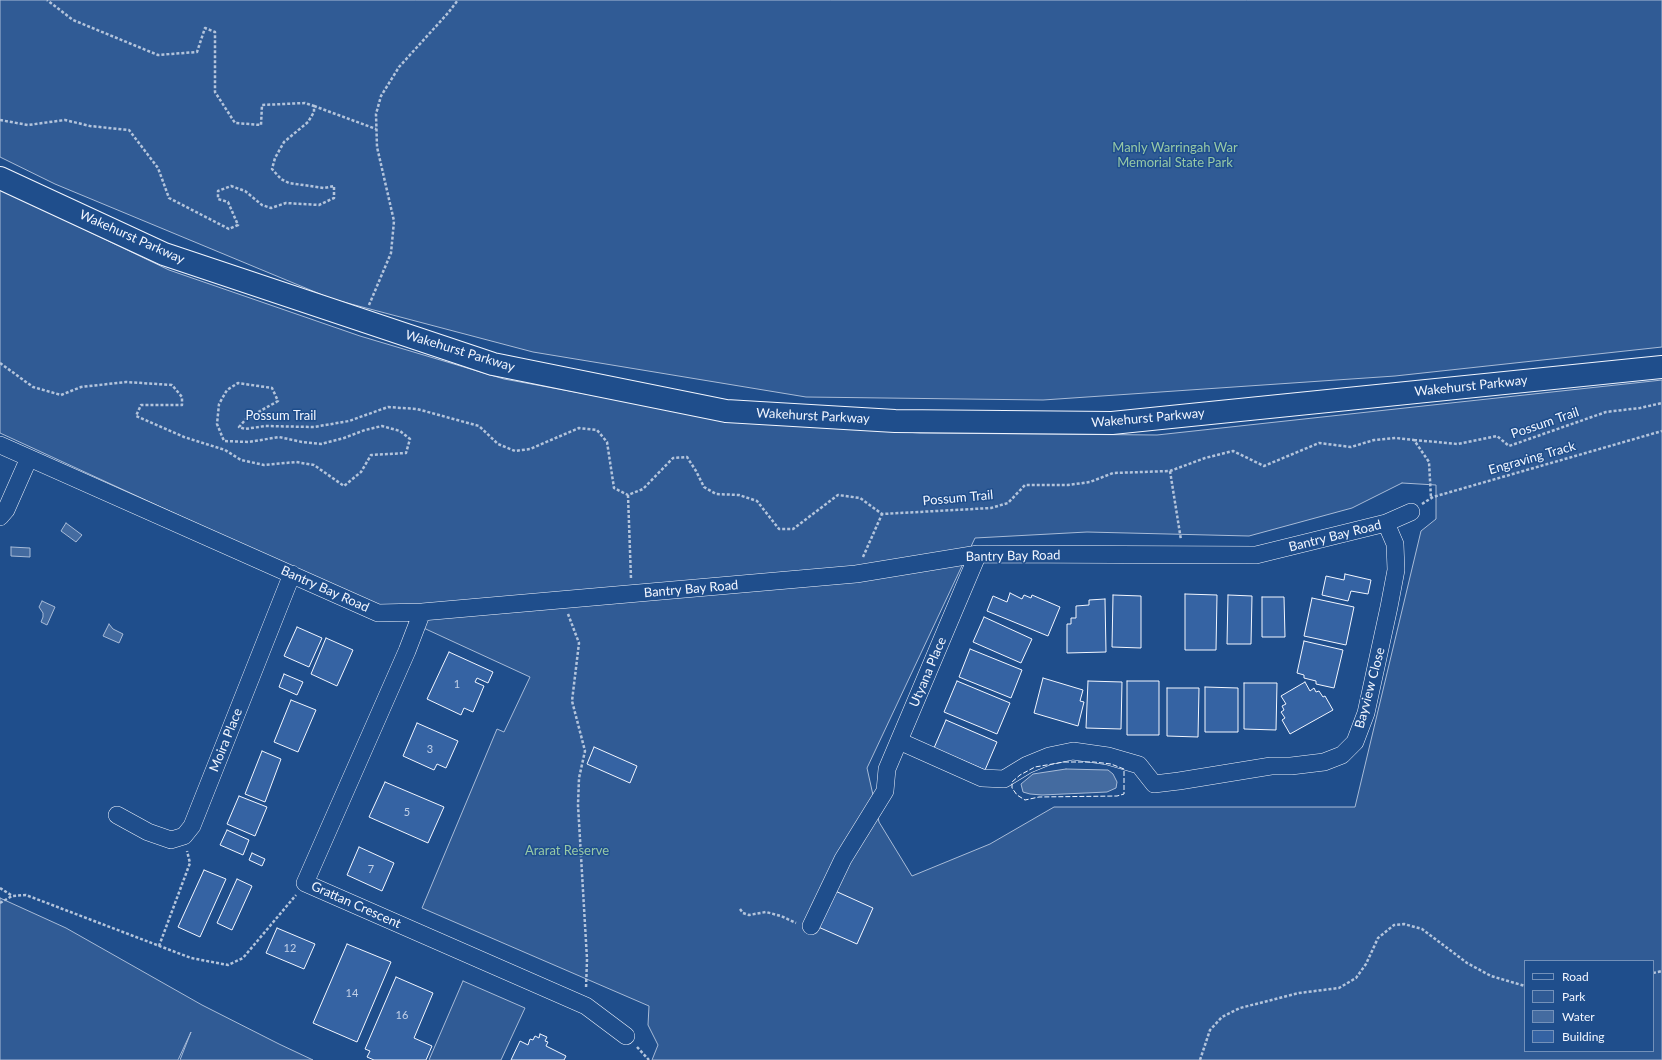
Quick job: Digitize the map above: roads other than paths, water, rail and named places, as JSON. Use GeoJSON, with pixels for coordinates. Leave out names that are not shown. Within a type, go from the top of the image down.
{"type":"FeatureCollection","features":[{"type":"Feature","properties":{"kind":"main road","name":"Wakehurst Parkway"},"geometry":{"type":"LineString","coordinates":[[0,178],[164,254],[494,364],[726,411],[895,421],[1112,423],[1662,367]]}},
{"type":"Feature","properties":{"kind":"street","name":"Bantry Bay Road"},"geometry":{"type":"LineString","coordinates":[[0,445],[378,613],[422,612],[856,574],[978,554],[1256,555],[1386,523],[1411,512]]}},
{"type":"Feature","properties":{"kind":"street"},"geometry":{"type":"LineString","coordinates":[[0,517],[6,510],[29,458]]}},
{"type":"Feature","properties":{"kind":"street","name":"Bayview Close"},"geometry":{"type":"LineString","coordinates":[[899,741],[982,778],[1004,779],[1027,765],[1049,756],[1073,751],[1108,756],[1139,765],[1154,784],[1271,766],[1291,766],[1324,762],[1342,755],[1355,742],[1366,713],[1396,570],[1395,544],[1386,523]]}},
{"type":"Feature","properties":{"kind":"street","name":"Utyana Place"},"geometry":{"type":"LineString","coordinates":[[811,926],[843,859],[885,791],[888,769],[978,554]]}},
{"type":"Feature","properties":{"kind":"street","name":"Moira Place"},"geometry":{"type":"LineString","coordinates":[[117,815],[148,832],[171,840],[184,836],[192,826],[292,574]]}},
{"type":"Feature","properties":{"kind":"street","name":"Grattan Crescent"},"geometry":{"type":"LineString","coordinates":[[422,612],[407,652],[305,883],[586,1006],[626,1036]]}},
{"type":"Feature","properties":{"kind":"water"},"geometry":{"type":"Polygon","coordinates":[[[66,523],[82,535],[76,542],[61,531],[66,523]]]}},
{"type":"Feature","properties":{"kind":"water"},"geometry":{"type":"Polygon","coordinates":[[[11,547],[30,548],[30,557],[11,556],[11,547]]]}},
{"type":"Feature","properties":{"kind":"water"},"geometry":{"type":"Polygon","coordinates":[[[42,601],[55,607],[47,625],[41,622],[43,613],[39,607],[42,601]]]}},
{"type":"Feature","properties":{"kind":"water"},"geometry":{"type":"Polygon","coordinates":[[[109,624],[113,629],[123,634],[119,643],[103,636],[109,624]]]}},
{"type":"Feature","properties":{"kind":"water"},"geometry":{"type":"Polygon","coordinates":[[[1066,769],[1108,770],[1113,774],[1117,782],[1116,788],[1107,792],[1042,795],[1023,792],[1021,784],[1033,774],[1066,769]]]}},
{"type":"Feature","properties":{"kind":"park label","name":"Manly Warringah War Memorial State Park"},"geometry":{"type":"Point","coordinates":[1175,156]}},
{"type":"Feature","properties":{"kind":"park label","name":"Ararat Reserve"},"geometry":{"type":"Point","coordinates":[567,851]}}]}
